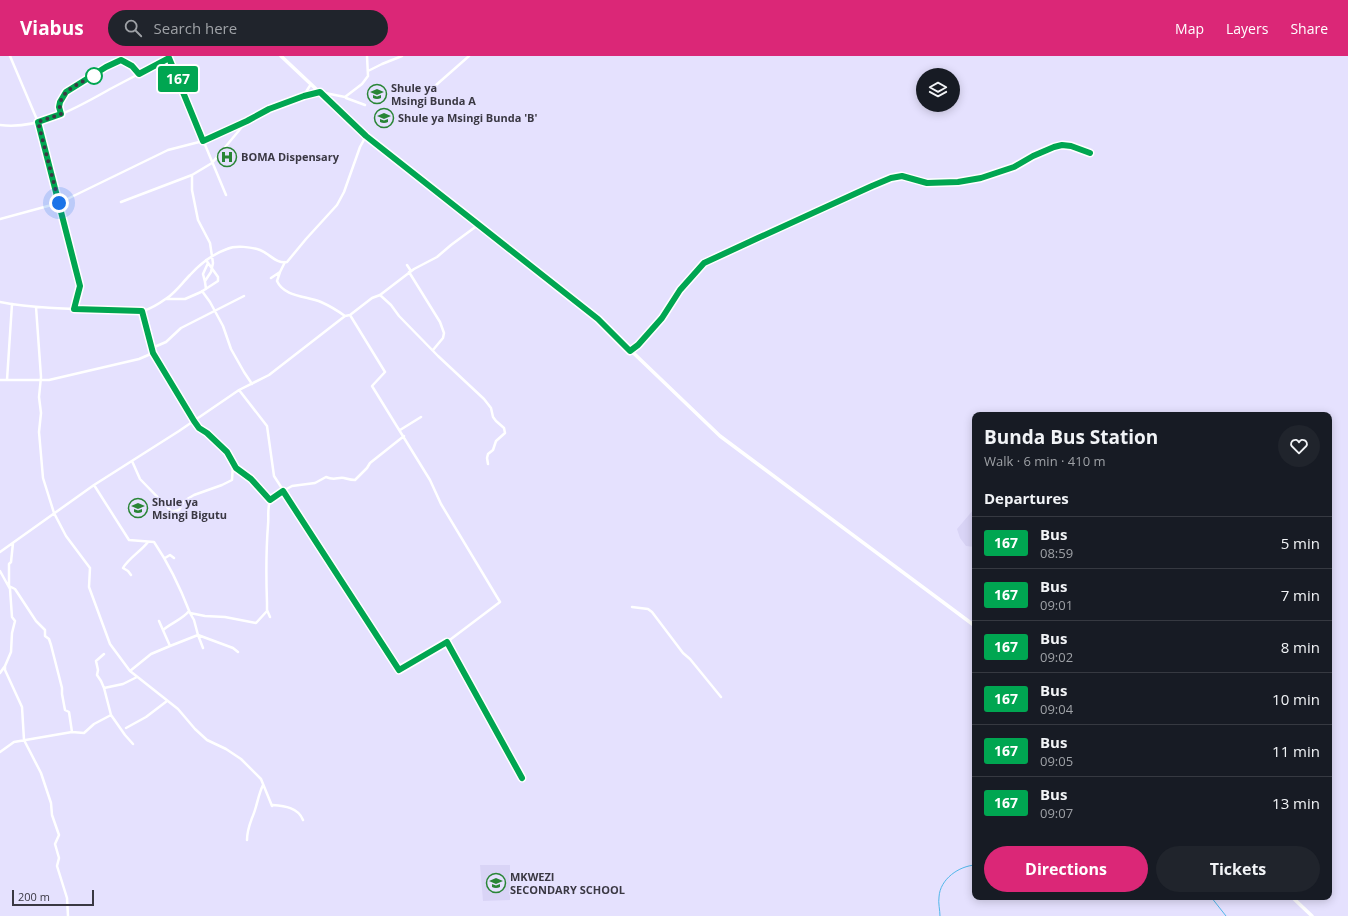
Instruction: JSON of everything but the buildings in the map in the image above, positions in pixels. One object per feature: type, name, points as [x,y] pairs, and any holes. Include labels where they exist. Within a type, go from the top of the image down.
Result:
[{"type":"main road","points":[[281,56],[366,136],[598,319],[720,436],[972,624]]},
{"type":"main road","points":[[1295,900],[1312,916]]},
{"type":"street","points":[[10,56],[38,122],[80,286],[74,309]]},
{"type":"street","points":[[345,97],[366,80],[368,76],[367,56]]},
{"type":"street","points":[[368,71],[402,56]]},
{"type":"street","points":[[435,86],[469,56]]},
{"type":"street","points":[[0,125],[14,127],[38,122],[74,109],[169,57],[226,195]]},
{"type":"street","points":[[61,114],[59,107],[60,102],[66,92],[113,63],[121,60],[132,66],[139,74]]},
{"type":"street","points":[[304,96],[311,84]]},
{"type":"street","points":[[0,219],[10,218],[59,203],[168,150],[203,141],[269,109],[304,96],[320,92],[345,97],[365,105]]},
{"type":"street","points":[[121,202],[192,175],[212,164],[247,121]]},
{"type":"street","points":[[345,316],[320,301],[301,297],[284,290],[277,282],[280,272],[286,262],[337,206],[344,192],[360,147],[366,136]]},
{"type":"street","points":[[630,351],[638,345],[662,318],[680,290],[704,263],[872,186],[891,178],[902,176],[927,183],[958,182],[981,178],[1014,167],[1033,156],[1062,145],[1071,146],[1090,153]]},
{"type":"street","points":[[192,175],[192,190],[198,220],[210,243],[213,263],[212,269],[205,281]]},
{"type":"street","points":[[0,552],[94,485],[194,421],[239,390],[269,375],[345,316],[350,315],[372,298],[380,295],[410,271],[437,257],[478,225]]},
{"type":"street","points":[[0,302],[36,307],[142,311],[175,293],[189,275],[207,262],[212,256],[227,249],[242,247],[261,250],[275,260],[283,263],[286,262]]},
{"type":"street","points":[[165,299],[185,299],[206,289],[218,281],[218,277],[207,262]]},
{"type":"street","points":[[206,289],[203,274],[207,262]]},
{"type":"street","points":[[407,265],[440,322],[444,333],[442,338],[432,350]]},
{"type":"street","points":[[271,278],[280,272]]},
{"type":"street","points":[[202,291],[215,311],[232,349],[252,384]]},
{"type":"street","points":[[380,295],[432,350],[484,399],[491,408],[493,417],[504,428],[504,433],[496,441],[493,450],[488,454],[488,464]]},
{"type":"street","points":[[152,348],[166,342],[181,328],[244,296]]},
{"type":"street","points":[[7,380],[12,304]]},
{"type":"street","points":[[36,307],[41,380],[39,397],[42,413],[39,432],[43,478],[54,513],[66,536],[90,568],[89,587],[110,644],[130,671],[178,709],[195,729],[207,740],[226,749],[241,759],[261,779],[272,805],[292,808],[302,817],[303,820]]},
{"type":"street","points":[[142,311],[153,353],[194,421],[199,428],[207,433],[227,452],[236,468],[251,479],[270,500]]},
{"type":"street","points":[[239,390],[267,426],[274,476],[399,670],[447,642],[500,602],[441,504],[430,480],[404,436],[372,386],[385,372],[350,315]]},
{"type":"street","points":[[0,380],[49,380],[139,359],[153,353]]},
{"type":"street","points":[[400,430],[421,417]]},
{"type":"street","points":[[270,617],[267,610],[266,545],[268,522],[267,514],[270,500],[292,486],[315,483],[326,477],[336,480],[343,478],[355,480],[370,463],[404,436]]},
{"type":"street","points":[[132,461],[140,479],[172,512],[179,510],[184,501],[194,495],[222,486],[232,480],[233,464]]},
{"type":"street","points":[[94,485],[129,540],[154,542],[182,592],[194,620],[203,648]]},
{"type":"street","points":[[0,673],[11,652],[12,632],[15,621],[12,617],[12,602],[9,586],[9,564],[11,562],[13,542]]},
{"type":"street","points":[[130,575],[128,571],[123,568],[125,563],[138,553],[148,542]]},
{"type":"street","points":[[164,558],[170,555],[174,558]]},
{"type":"street","points":[[0,571],[9,586],[15,589],[36,621],[45,630],[45,636],[51,645],[55,658],[65,710],[69,712],[72,732]]},
{"type":"street","points":[[632,607],[648,609],[652,612],[683,653],[690,658],[720,698]]},
{"type":"street","points":[[189,611],[205,616],[225,617],[256,624],[267,610]]},
{"type":"street","points":[[164,630],[172,623],[185,616],[189,611]]},
{"type":"street","points":[[159,621],[170,646]]},
{"type":"street","points":[[130,671],[151,654],[198,635],[233,648],[238,652]]},
{"type":"street","points":[[447,642],[522,778]]},
{"type":"street","points":[[104,654],[96,661],[98,670],[97,675],[104,688],[111,715],[124,735],[133,744]]},
{"type":"street","points":[[5,666],[5,670],[22,707],[24,740],[41,773],[51,802],[52,815],[59,835],[55,844],[59,858],[57,866],[67,898],[68,916]]},
{"type":"street","points":[[104,688],[123,684],[137,677]]},
{"type":"street","points":[[126,728],[146,717],[167,701]]},
{"type":"street","points":[[0,752],[14,742],[72,732],[84,733],[94,724],[111,715]]},
{"type":"street","points":[[246,840],[249,824],[263,784]]},
{"type":"shaded area","points":[[972,511],[972,547],[966,546],[960,538],[957,529]]},
{"type":"shaded area","name":"MKWEZI SECONDARY SCHOOL","points":[[480,865],[510,865],[510,900],[483,901]]},
{"type":"waterway","points":[[940,916],[939,899],[940,890],[943,885],[951,875],[963,868],[972,866]]},
{"type":"waterway","points":[[1213,900],[1226,916]]},
{"type":"bus line","name":"167","points":[[522,778],[447,642],[399,670],[283,491],[270,500],[251,479],[236,468],[227,452],[207,433],[203,432],[199,428],[153,353],[142,311],[74,309],[80,286],[38,122],[61,114],[59,107],[60,102],[66,92],[106,67],[121,60],[132,66],[139,74],[169,58],[203,141],[269,109],[304,96],[320,92],[366,136],[598,319],[630,351],[638,345],[662,318],[680,290],[704,263],[872,186],[891,178],[902,176],[927,183],[958,182],[981,178],[1014,167],[1033,156],[1062,145],[1078,148],[1090,153]]},
{"type":"place","name":"Shule ya Msingi Bunda A","points":[[377,94]]},
{"type":"place","name":"Shule ya Msingi Bunda 'B'","points":[[384,118]]},
{"type":"place","name":"BOMA Dispensary","points":[[227,157]]},
{"type":"place","name":"Shule ya Msingi Bigutu","points":[[138,508]]},
{"type":"place","name":"MKWEZI SECONDARY SCHOOL","points":[[496,883]]},
{"type":"route","points":[[59,203],[38,122],[61,114],[59,107],[60,102],[66,92],[94,76]]}]
